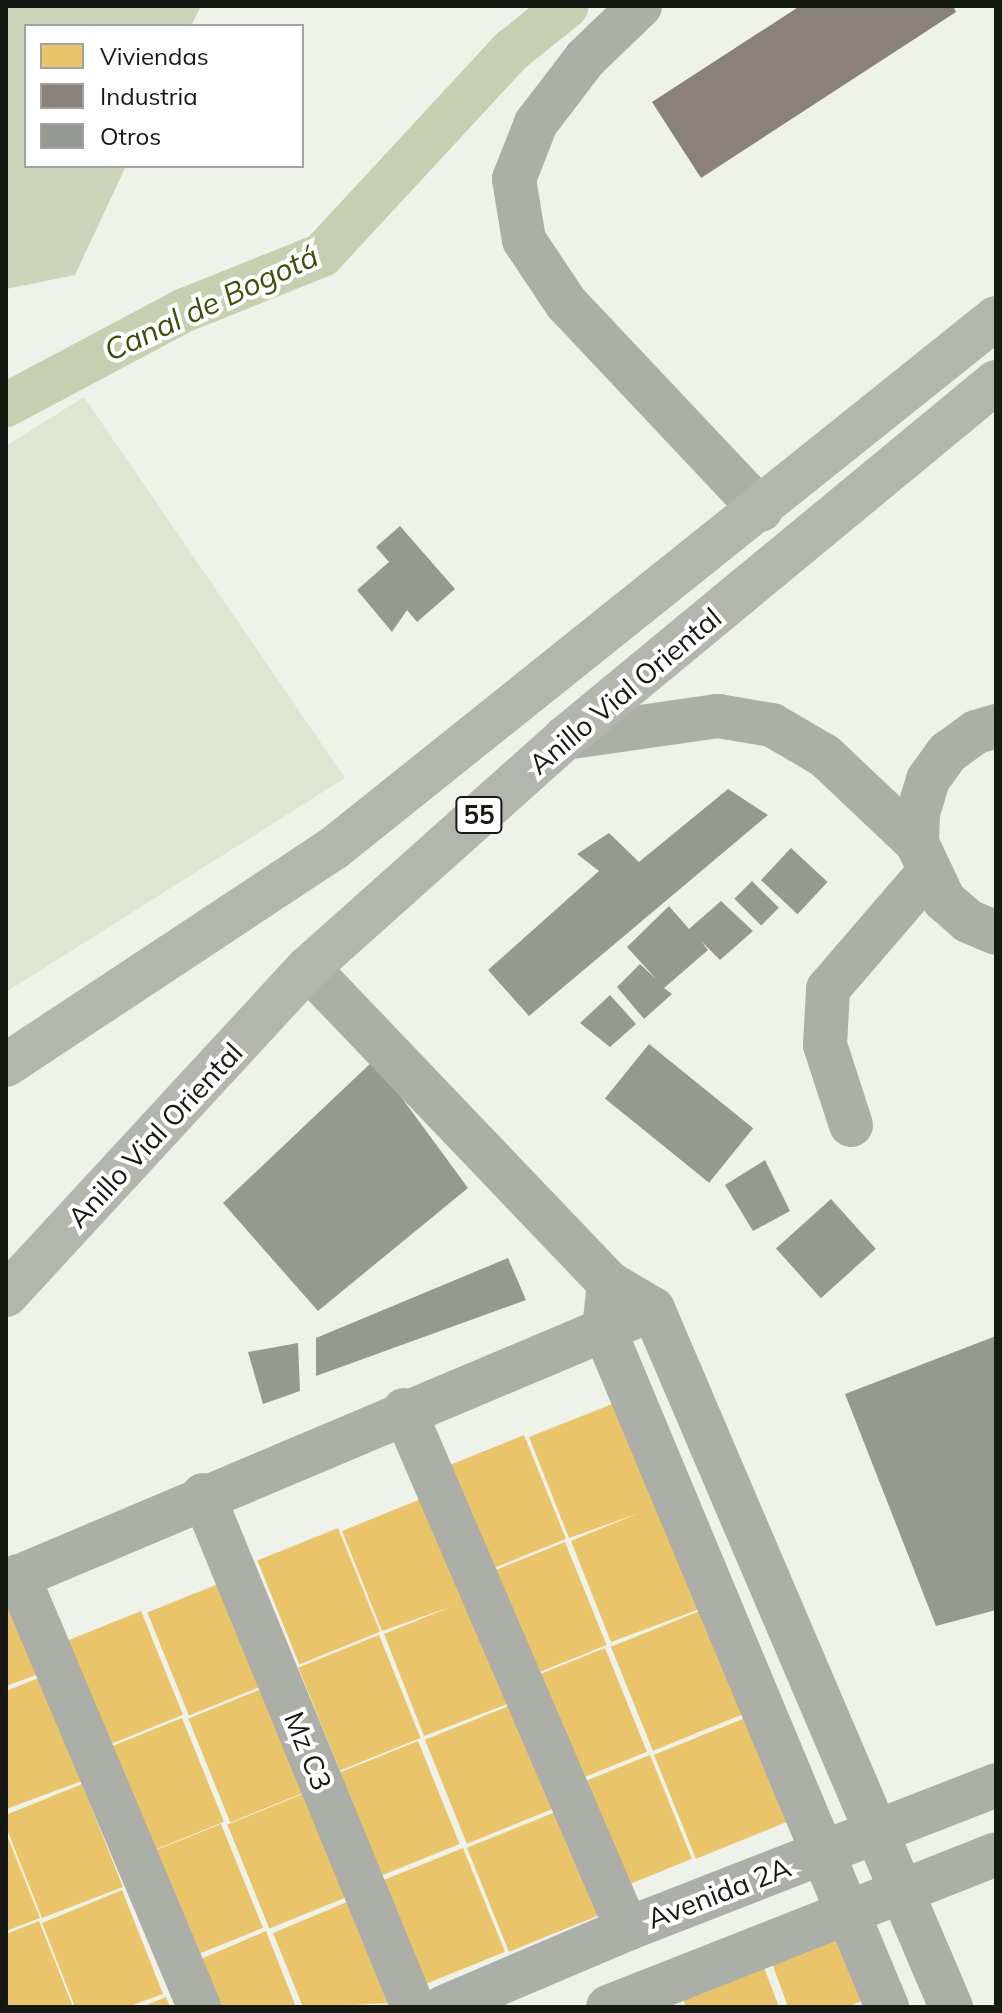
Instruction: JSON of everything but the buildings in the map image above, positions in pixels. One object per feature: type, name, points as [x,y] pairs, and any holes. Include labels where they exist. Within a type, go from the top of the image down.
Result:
[{"type":"highway","name":"Anillo Vial Oriental","points":[[6,1065],[334,848],[761,510],[996,318]]},
{"type":"highway","name":"Anillo Vial Oriental","points":[[14,1284],[308,968],[565,738],[996,382]]},
{"type":"street","points":[[640,6],[585,59],[536,123],[514,179],[524,240],[566,303],[761,510]]},
{"type":"street","points":[[565,738],[718,716],[772,725],[825,756],[922,858],[956,910],[996,933]]},
{"type":"street","points":[[851,1125],[825,1045],[828,989],[922,858],[918,813],[928,780],[948,752],[976,732],[996,726]]},
{"type":"street","points":[[308,968],[609,1283],[653,1309],[951,2007]]},
{"type":"street","points":[[609,1283],[604,1329],[887,2007]]},
{"type":"street","points":[[199,2007],[12,1579],[404,1410],[653,1309]]},
{"type":"street","points":[[404,1410],[627,1929]]},
{"type":"street","name":"Mz C3","points":[[203,1495],[413,2007]]},
{"type":"street","name":"Avenida 2A","points":[[444,2007],[627,1929],[996,1785]]},
{"type":"street","points":[[608,2007],[660,1997],[845,1911],[996,1854]]},
{"type":"green space","points":[[6,6],[201,6],[192,24],[24,24],[24,168],[125,168],[75,275],[6,289]]},
{"type":"green space","points":[[84,397],[345,778],[6,992],[6,446]]},
{"type":"waterway","name":"Canal de Bogotá","points":[[6,405],[185,310],[322,255],[512,50],[567,6]]}]
